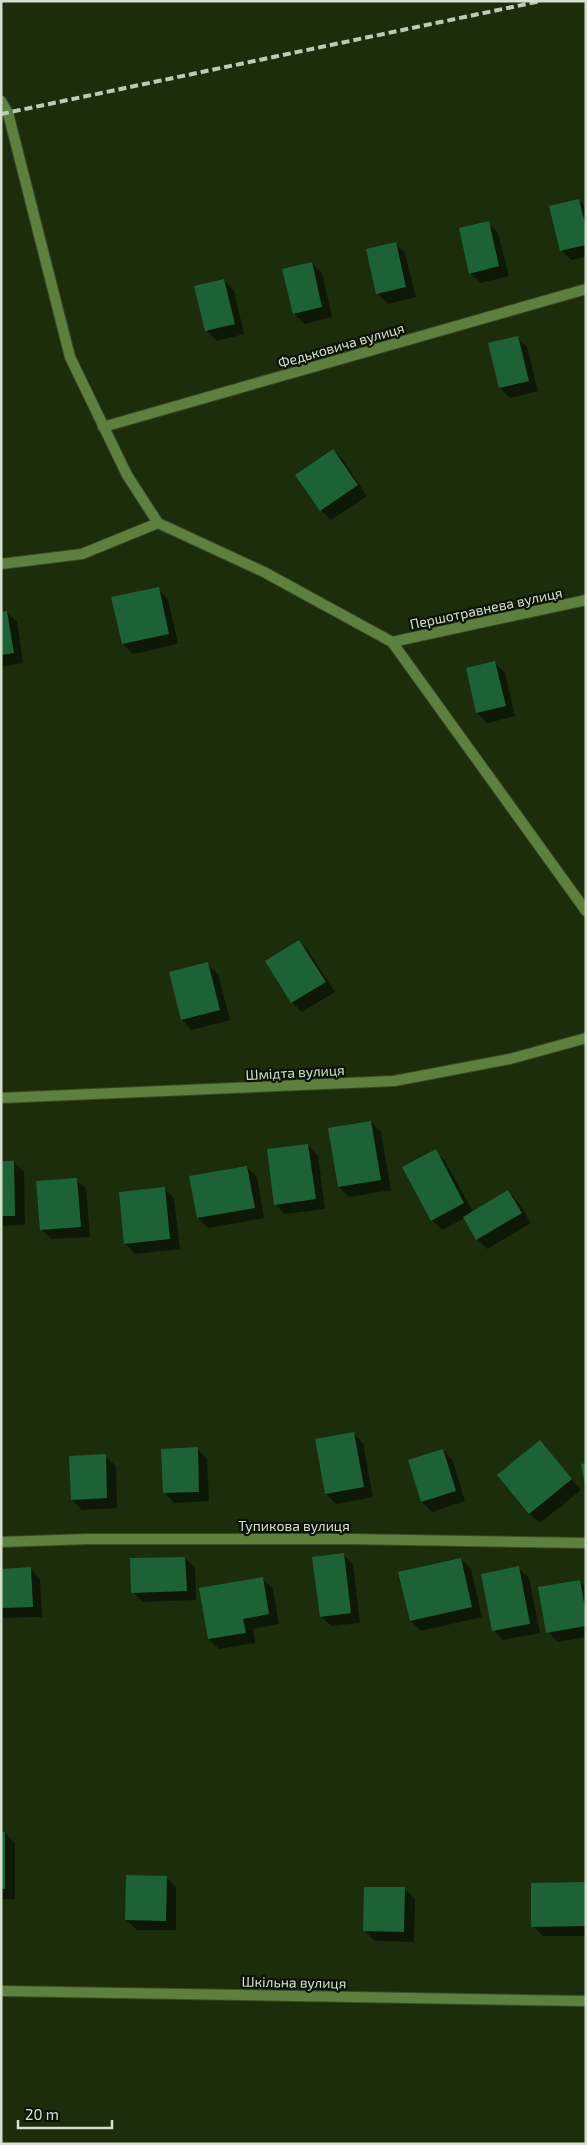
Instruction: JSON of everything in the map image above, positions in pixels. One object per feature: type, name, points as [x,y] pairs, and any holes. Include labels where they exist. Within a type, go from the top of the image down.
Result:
[{"type":"street","points":[[1,101],[8,113],[70,357],[127,475],[158,523],[264,572],[392,642],[586,911]]},
{"type":"street","name":"Федьковича вулиця","points":[[103,427],[586,290]]},
{"type":"street","points":[[1,564],[82,554],[158,523]]},
{"type":"street","name":"Першотравнева вулиця","points":[[392,642],[586,600]]},
{"type":"street","name":"Шмідта вулиця","points":[[1,1098],[394,1081],[510,1059],[586,1038]]},
{"type":"street","name":"Тупикова вулиця","points":[[1,1542],[88,1538],[586,1543]]},
{"type":"street","name":"Шкільна вулиця","points":[[1,1991],[586,2001]]},
{"type":"building","points":[[579,199],[586,228],[586,245],[560,251],[549,206]]},
{"type":"building","points":[[489,221],[499,266],[469,274],[459,228]]},
{"type":"building","points":[[396,242],[406,287],[376,294],[366,249]]},
{"type":"building","points":[[312,262],[322,307],[293,314],[282,269]]},
{"type":"building","points":[[224,279],[235,324],[205,331],[194,286]]},
{"type":"building","points":[[518,336],[529,381],[499,388],[488,343]]},
{"type":"building","points":[[333,449],[358,485],[320,511],[295,475]]},
{"type":"building","points":[[159,587],[169,634],[122,644],[111,597]]},
{"type":"building","points":[[7,611],[14,653],[1,655],[1,612]]},
{"type":"building","points":[[495,661],[506,706],[476,713],[466,668]]},
{"type":"building","points":[[299,940],[326,982],[291,1003],[265,961]]},
{"type":"building","points":[[208,962],[220,1010],[181,1020],[169,972]]},
{"type":"building","points":[[371,1121],[381,1180],[338,1187],[328,1128]]},
{"type":"building","points":[[308,1144],[316,1199],[274,1205],[267,1149]]},
{"type":"building","points":[[436,1149],[464,1203],[431,1221],[402,1167]]},
{"type":"building","points":[[1,1161],[14,1161],[15,1216],[1,1216]]},
{"type":"building","points":[[247,1166],[255,1208],[197,1218],[189,1176]]},
{"type":"building","points":[[77,1178],[81,1227],[40,1230],[36,1181]]},
{"type":"building","points":[[165,1187],[170,1239],[124,1244],[119,1192]]},
{"type":"building","points":[[508,1190],[522,1213],[476,1240],[463,1217]]},
{"type":"building","points":[[354,1432],[364,1487],[325,1494],[315,1439]]},
{"type":"building","points":[[540,1440],[572,1479],[529,1514],[497,1475]]},
{"type":"building","points":[[198,1447],[199,1492],[163,1493],[161,1449]]},
{"type":"building","points":[[443,1449],[456,1491],[421,1502],[408,1460]]},
{"type":"building","points":[[106,1454],[107,1498],[71,1500],[69,1456]]},
{"type":"building","points":[[586,1463],[586,1485],[585,1485],[581,1464]]},
{"type":"building","points":[[344,1553],[351,1613],[320,1617],[312,1557]]},
{"type":"building","points":[[185,1557],[187,1591],[131,1593],[130,1558]]},
{"type":"building","points":[[461,1558],[472,1607],[410,1621],[398,1572]]},
{"type":"building","points":[[519,1566],[530,1624],[492,1631],[481,1574]]},
{"type":"building","points":[[31,1567],[33,1607],[1,1608],[1,1569]]},
{"type":"building","points":[[263,1577],[269,1614],[243,1619],[246,1633],[208,1639],[199,1588]]},
{"type":"building","points":[[580,1580],[586,1614],[586,1626],[546,1633],[538,1587]]},
{"type":"building","points":[[1,1832],[5,1832],[5,1889],[1,1889]]},
{"type":"building","points":[[126,1875],[167,1876],[166,1921],[125,1920]]},
{"type":"building","points":[[586,1882],[586,1926],[531,1927],[531,1883]]},
{"type":"building","points":[[364,1887],[405,1887],[404,1932],[363,1931]]},
{"type":"railway","points":[[1,114],[541,1]]}]
